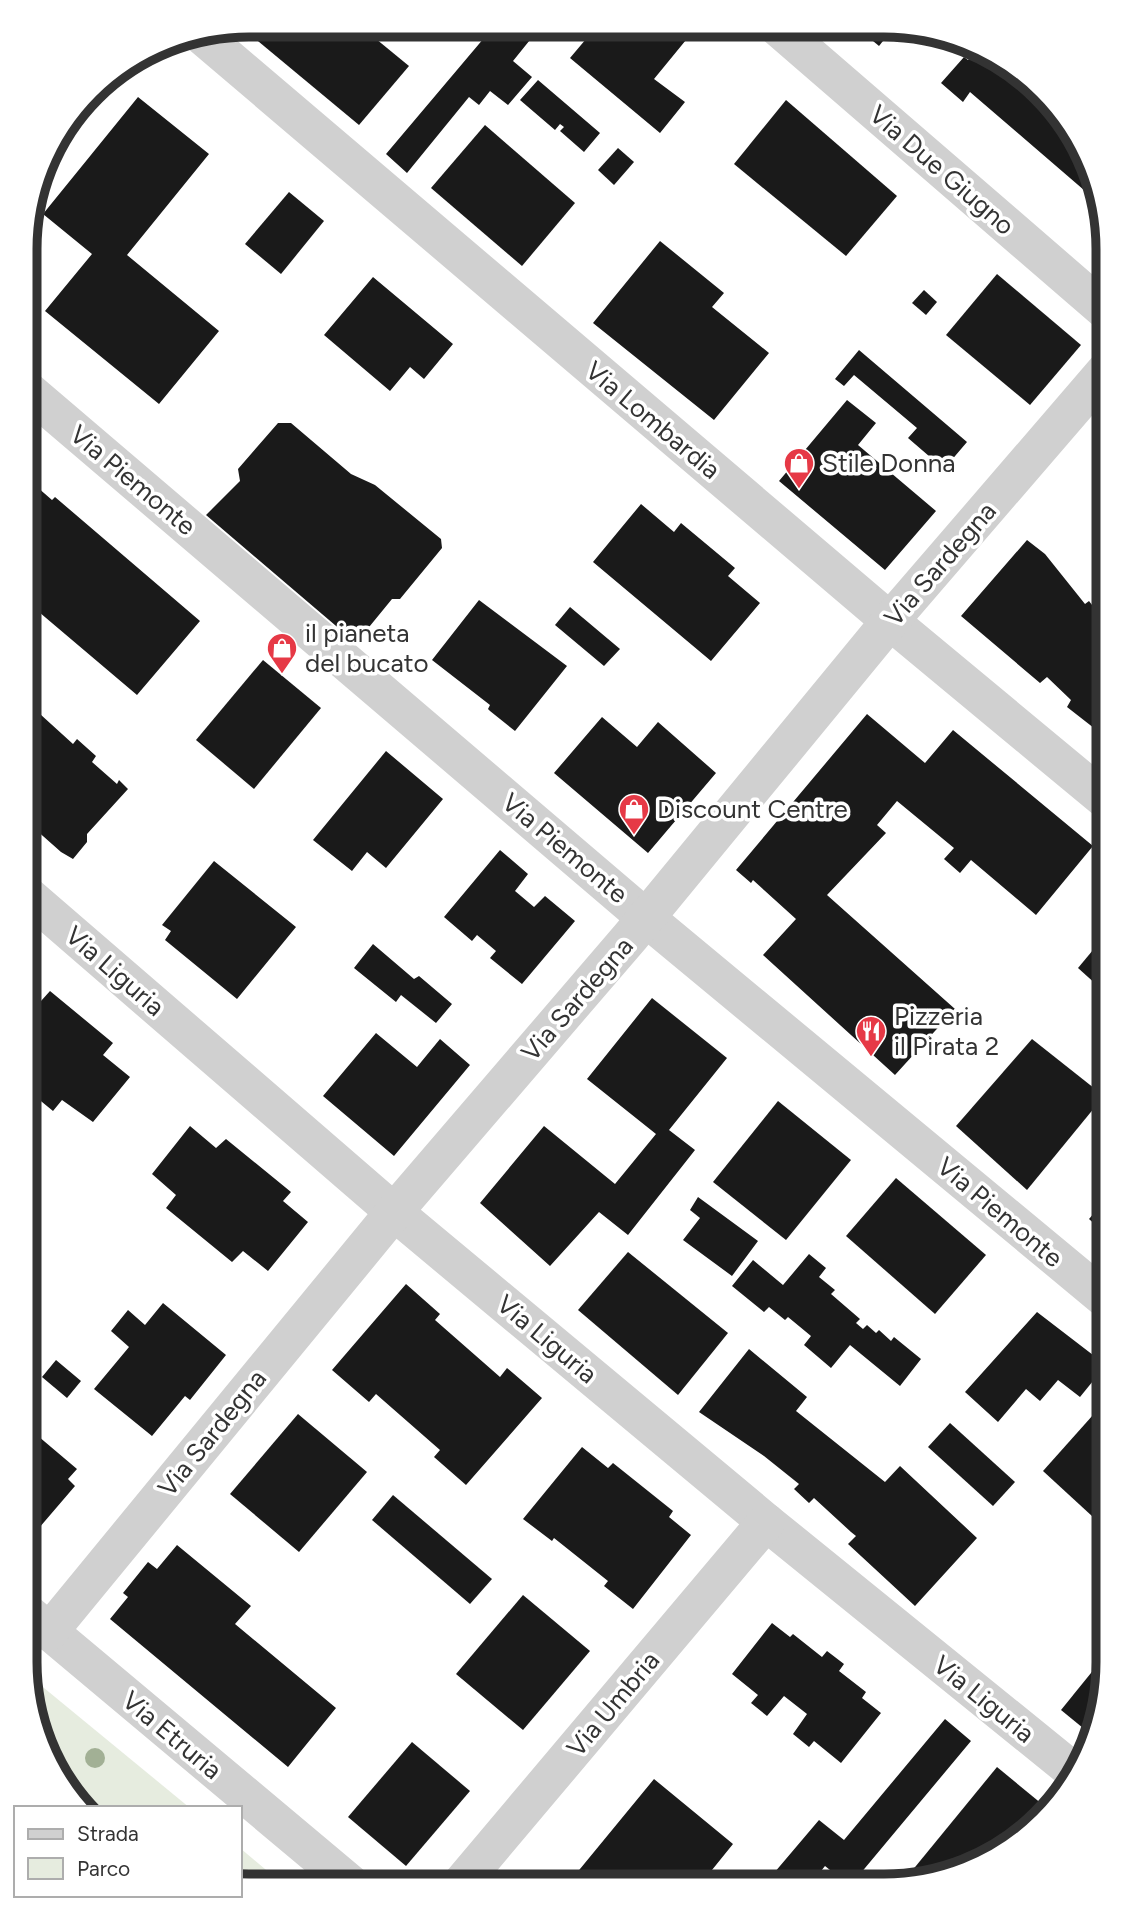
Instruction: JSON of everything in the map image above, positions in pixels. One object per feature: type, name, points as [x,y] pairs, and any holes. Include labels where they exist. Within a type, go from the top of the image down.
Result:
[{"type":"street","name":"Via Due Giugno","points":[[789,37],[1096,303]]},
{"type":"street","name":"Via Lombardia","points":[[209,41],[1096,793]]},
{"type":"street","name":"Via Sardegna","points":[[37,1621],[646,918],[891,621],[1096,382]]},
{"type":"street","name":"Via Piemonte","points":[[37,398],[646,918],[1096,1291]]},
{"type":"street","name":"Via Liguria","points":[[37,904],[394,1212],[766,1522],[1068,1767]]},
{"type":"street","name":"Via Umbria","points":[[469,1874],[766,1522]]},
{"type":"street","name":"Via Etruria","points":[[37,1623],[339,1874]]},
{"type":"green space","points":[[38,1683],[188,1806],[94,1806],[65,1768],[53,1743],[41,1704]]},
{"type":"green space","points":[[242,1850],[271,1874],[242,1874]]},
{"type":"building","points":[[253,37],[374,37],[409,66],[359,125]]},
{"type":"building","points":[[485,37],[532,37],[513,61],[532,77],[508,105],[490,91],[479,105],[469,97],[407,173],[386,154]]},
{"type":"building","points":[[588,37],[688,37],[654,79],[685,102],[660,133],[570,58]]},
{"type":"building","points":[[868,37],[886,37],[879,46]]},
{"type":"building","points":[[971,56],[990,65],[1034,99],[1068,143],[1088,194],[970,92],[963,102],[941,83],[964,57],[968,60]]},
{"type":"building","points":[[538,80],[600,133],[584,152],[560,131],[564,127],[560,124],[555,130],[520,100]]},
{"type":"building","points":[[138,97],[209,154],[127,255],[219,331],[159,404],[45,311],[92,254],[43,214]]},
{"type":"building","points":[[786,100],[897,196],[846,256],[734,164]]},
{"type":"building","points":[[485,125],[575,203],[522,266],[431,188]]},
{"type":"building","points":[[618,148],[634,162],[614,185],[598,170]]},
{"type":"building","points":[[289,192],[324,221],[281,274],[245,244]]},
{"type":"building","points":[[660,241],[724,293],[712,307],[769,353],[714,420],[593,323]]},
{"type":"building","points":[[997,274],[1081,345],[1030,405],[946,335]]},
{"type":"building","points":[[373,277],[453,344],[424,379],[410,367],[390,391],[324,335]]},
{"type":"building","points":[[924,290],[937,302],[926,315],[912,303]]},
{"type":"building","points":[[859,350],[967,442],[944,469],[908,438],[917,428],[854,375],[844,386],[835,379]]},
{"type":"building","points":[[847,400],[876,423],[858,445],[936,511],[885,570],[779,481]]},
{"type":"building","points":[[278,423],[291,423],[351,474],[375,485],[441,539],[442,548],[400,599],[392,599],[356,643],[206,515],[240,481],[238,469]]},
{"type":"building","points":[[37,487],[52,500],[55,497],[200,621],[137,695],[37,610]]},
{"type":"building","points":[[641,504],[674,532],[681,523],[735,568],[728,576],[760,603],[711,661],[593,562]]},
{"type":"building","points":[[1027,540],[1045,554],[1085,604],[1089,601],[1096,610],[1096,730],[1067,707],[1071,700],[1047,677],[1040,683],[961,616]]},
{"type":"building","points":[[479,600],[567,666],[515,731],[488,709],[490,705],[432,660]]},
{"type":"building","points":[[570,607],[620,649],[604,666],[555,625]]},
{"type":"building","points":[[263,660],[321,708],[254,789],[196,740]]},
{"type":"building","points":[[40,714],[73,744],[77,739],[96,756],[92,762],[117,784],[119,780],[128,789],[87,834],[87,842],[73,859],[37,831],[37,717]]},
{"type":"building","points":[[867,714],[925,763],[953,730],[1093,846],[1036,915],[971,860],[960,873],[944,859],[954,848],[897,801],[877,825],[886,833],[827,895],[955,1009],[895,1075],[763,955],[796,919],[753,880],[751,883],[736,870]]},
{"type":"building","points":[[602,717],[637,747],[658,722],[716,773],[648,853],[554,773]]},
{"type":"building","points":[[386,751],[443,799],[386,868],[367,852],[352,871],[313,840]]},
{"type":"building","points":[[500,850],[528,874],[515,891],[534,907],[545,896],[575,921],[522,984],[490,958],[496,951],[477,935],[472,941],[444,917]]},
{"type":"building","points":[[214,861],[296,927],[237,999],[165,940],[171,931],[162,925]]},
{"type":"building","points":[[373,944],[414,979],[419,976],[452,1004],[436,1023],[401,995],[396,1002],[354,968]]},
{"type":"building","points":[[1096,946],[1096,984],[1078,968]]},
{"type":"building","points":[[50,991],[113,1043],[103,1055],[130,1077],[93,1122],[62,1100],[53,1111],[37,1098],[37,998],[41,1001]]},
{"type":"building","points":[[652,998],[727,1058],[669,1130],[695,1150],[628,1235],[599,1212],[550,1266],[480,1203],[544,1126],[615,1184],[656,1134],[587,1079]]},
{"type":"building","points":[[376,1033],[417,1067],[440,1039],[470,1065],[394,1156],[323,1096]]},
{"type":"building","points":[[1032,1039],[1096,1090],[1096,1106],[1027,1190],[956,1126]]},
{"type":"building","points":[[778,1101],[851,1160],[786,1240],[713,1182]]},
{"type":"building","points":[[190,1126],[216,1148],[226,1139],[291,1192],[283,1201],[308,1222],[268,1271],[243,1251],[232,1262],[166,1208],[176,1195],[152,1174]]},
{"type":"building","points":[[896,1178],[986,1255],[935,1314],[846,1236]]},
{"type":"building","points":[[698,1197],[758,1241],[732,1276],[683,1240],[700,1218],[690,1210]]},
{"type":"building","points":[[1096,1211],[1096,1225],[1089,1219]]},
{"type":"building","points":[[628,1252],[728,1333],[678,1395],[578,1310]]},
{"type":"building","points":[[809,1254],[826,1268],[819,1277],[835,1290],[831,1294],[860,1319],[856,1323],[863,1329],[867,1325],[876,1333],[879,1330],[891,1341],[894,1337],[921,1359],[900,1386],[850,1345],[831,1368],[804,1345],[811,1336],[788,1317],[785,1320],[769,1307],[764,1312],[732,1286],[753,1260],[783,1285]]},
{"type":"building","points":[[406,1284],[440,1314],[435,1320],[500,1377],[507,1368],[542,1398],[466,1485],[434,1457],[440,1450],[376,1394],[369,1402],[332,1370]]},
{"type":"building","points":[[163,1303],[226,1355],[190,1400],[185,1396],[152,1436],[94,1389],[129,1347],[111,1331],[128,1310],[145,1325]]},
{"type":"building","points":[[1037,1312],[1096,1357],[1096,1377],[1080,1397],[1058,1380],[1040,1401],[1026,1389],[998,1422],[965,1392]]},
{"type":"building","points":[[749,1349],[807,1397],[796,1411],[885,1482],[900,1466],[977,1538],[915,1606],[848,1544],[856,1536],[814,1498],[809,1503],[794,1489],[799,1484],[764,1456],[699,1412]]},
{"type":"building","points":[[56,1360],[81,1381],[67,1398],[42,1377]]},
{"type":"building","points":[[298,1414],[367,1472],[299,1552],[230,1494]]},
{"type":"building","points":[[1093,1415],[1096,1418],[1096,1520],[1043,1471]]},
{"type":"building","points":[[950,1423],[1015,1482],[993,1506],[928,1447]]},
{"type":"building","points":[[37,1435],[77,1469],[68,1479],[75,1486],[37,1530]]},
{"type":"building","points":[[582,1447],[608,1468],[613,1463],[673,1511],[669,1517],[691,1535],[633,1609],[604,1586],[608,1581],[554,1538],[552,1541],[523,1519]]},
{"type":"building","points":[[393,1495],[492,1579],[470,1604],[372,1520]]},
{"type":"building","points":[[177,1545],[251,1606],[235,1624],[336,1708],[288,1767],[110,1619],[128,1597],[123,1593],[148,1562],[157,1569]]},
{"type":"building","points":[[523,1595],[590,1651],[523,1730],[456,1674]]},
{"type":"building","points":[[772,1623],[790,1637],[793,1634],[822,1657],[827,1651],[844,1664],[839,1671],[866,1692],[862,1698],[881,1713],[841,1763],[814,1741],[809,1747],[793,1734],[807,1714],[784,1696],[767,1716],[751,1703],[758,1695],[732,1674]]},
{"type":"building","points":[[1096,1667],[1092,1704],[1085,1730],[1061,1710]]},
{"type":"building","points":[[945,1719],[971,1741],[860,1874],[835,1874],[825,1866],[819,1874],[773,1874],[819,1820],[844,1840]]},
{"type":"building","points":[[412,1742],[470,1791],[406,1866],[348,1817]]},
{"type":"building","points":[[997,1767],[1041,1803],[1013,1830],[990,1846],[939,1867],[911,1872]]},
{"type":"building","points":[[654,1779],[733,1844],[709,1874],[576,1874]]},
{"type":"place","name":"Stile Donna","points":[[799,490]]},
{"type":"place","name":"il pianeta del bucato","points":[[282,675]]},
{"type":"place","name":"Discount Centre","points":[[634,836]]},
{"type":"place","name":"Pizzeria il Pirata 2","points":[[871,1058]]}]
